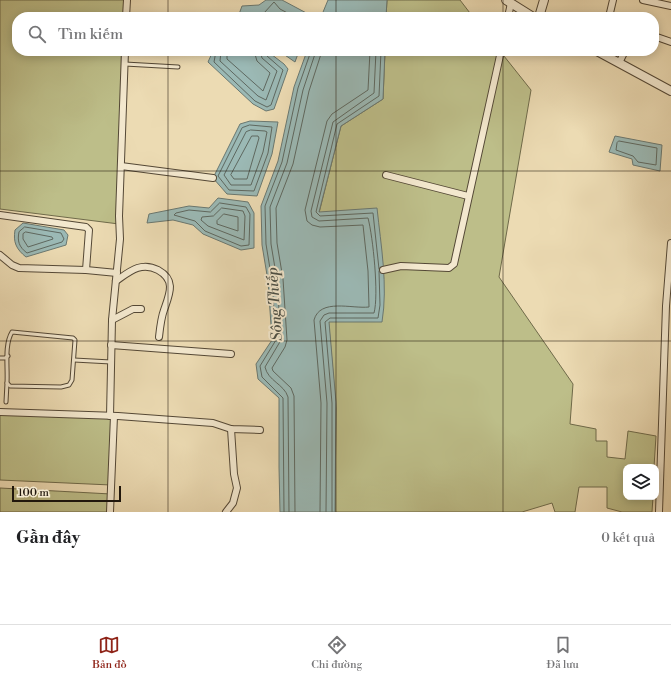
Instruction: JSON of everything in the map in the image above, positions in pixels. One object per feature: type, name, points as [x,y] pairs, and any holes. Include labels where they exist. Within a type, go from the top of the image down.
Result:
[{"type":"street","points":[[126,12],[127,0]]},
{"type":"street","points":[[540,12],[544,0]]},
{"type":"street","points":[[610,12],[613,0]]},
{"type":"street","points":[[643,0],[671,6]]},
{"type":"street","points":[[508,12],[509,2],[525,12]]},
{"type":"street","points":[[659,38],[671,42]]},
{"type":"street","points":[[110,512],[112,416],[111,345],[120,239],[119,216],[125,56]]},
{"type":"street","points":[[383,270],[401,266],[449,268],[454,264],[499,56]]},
{"type":"street","points":[[607,56],[671,91]]},
{"type":"street","points":[[619,63],[622,56]]},
{"type":"street","points":[[121,166],[213,178]]},
{"type":"street","points":[[386,175],[468,196]]},
{"type":"street","points":[[0,215],[86,227],[89,230],[86,270]]},
{"type":"street","points":[[659,512],[666,306],[671,244]]},
{"type":"street","points":[[0,254],[12,265],[19,268],[86,270],[117,273]]},
{"type":"street","points":[[116,281],[137,267],[146,266],[156,269],[167,277],[170,282],[170,289],[162,317],[159,337]]},
{"type":"street","points":[[112,320],[133,309],[141,309]]},
{"type":"street","points":[[111,345],[231,354]]},
{"type":"street","points":[[0,412],[112,416],[213,423],[231,429],[260,430]]},
{"type":"street","points":[[226,512],[233,503],[237,488],[231,429]]},
{"type":"lane","points":[[125,64],[178,67]]},
{"type":"lane","points":[[6,402],[8,356],[10,336],[12,332],[73,338],[75,340],[72,380],[69,385],[61,387],[10,386],[7,383]]},
{"type":"lane","points":[[0,358],[5,358],[8,356]]},
{"type":"lane","points":[[74,360],[111,362]]},
{"type":"green space","points":[[0,0],[127,0],[126,12],[12,12],[12,56],[125,56],[119,224],[0,209]]},
{"type":"green space","points":[[387,0],[460,0],[469,12],[386,12]]},
{"type":"green space","points":[[385,56],[504,56],[531,90],[499,277],[573,384],[570,424],[596,429],[596,441],[607,441],[607,457],[625,459],[628,431],[656,436],[654,464],[623,464],[623,500],[653,500],[652,512],[622,512],[607,508],[607,487],[579,487],[575,512],[555,512],[552,503],[522,512],[335,512],[336,408],[319,213],[341,126],[383,99]]},
{"type":"green space","points":[[0,412],[114,416],[111,485],[0,480]]},
{"type":"green space","points":[[0,488],[111,494],[110,512],[0,512]]},
{"type":"water","points":[[266,0],[282,0],[304,12],[240,12],[242,6],[259,5]]},
{"type":"water","points":[[328,0],[387,0],[386,12],[323,12]]},
{"type":"water","points":[[211,56],[274,56],[288,69],[274,109],[266,111],[253,104],[208,62]]},
{"type":"water","points":[[286,56],[297,56],[295,62]]},
{"type":"water","name":"Sông Thiếp","points":[[305,56],[385,56],[383,99],[341,126],[319,212],[377,208],[384,280],[384,308],[382,322],[329,322],[336,402],[335,512],[280,512],[279,398],[258,379],[256,364],[272,340],[268,281],[262,245],[261,206],[278,161],[294,87]]},
{"type":"water","points":[[250,121],[278,122],[272,154],[257,196],[227,194],[213,178],[240,124]]},
{"type":"water","points":[[615,136],[662,145],[660,171],[633,165],[632,159],[609,152]]},
{"type":"water","points":[[218,198],[248,202],[254,213],[254,248],[241,250],[203,234],[193,225],[173,220],[147,223],[149,214],[189,206],[209,208]]},
{"type":"water","points":[[23,223],[64,230],[68,235],[66,245],[26,257],[16,245],[14,238],[15,230]]}]
